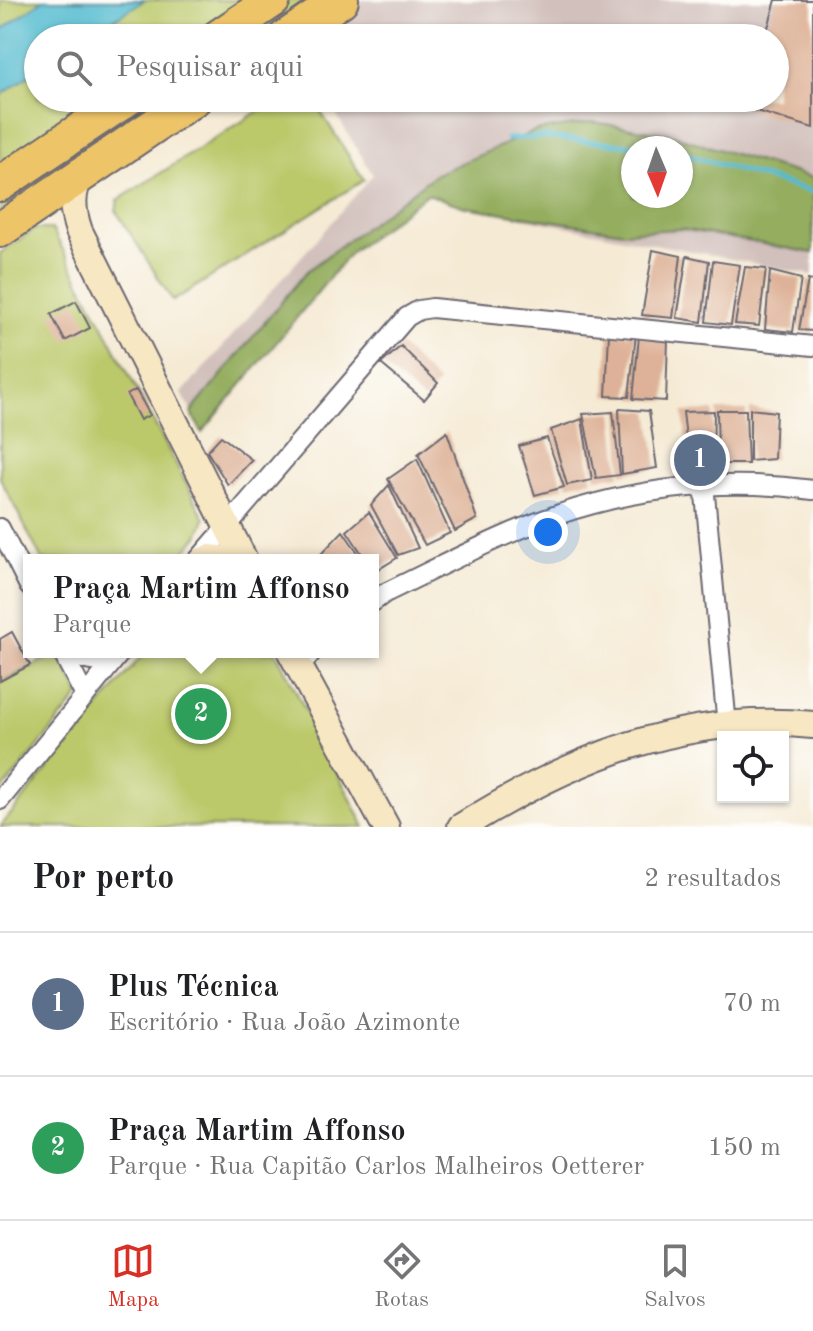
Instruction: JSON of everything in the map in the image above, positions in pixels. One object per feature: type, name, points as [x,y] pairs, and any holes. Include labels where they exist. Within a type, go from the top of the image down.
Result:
[{"type":"highway","points":[[238,24],[273,0]]},
{"type":"highway","points":[[306,24],[341,0]]},
{"type":"highway","points":[[0,184],[107,112]]},
{"type":"highway","points":[[0,230],[174,112]]},
{"type":"street","points":[[82,174],[75,188],[73,210],[79,231],[241,554]]},
{"type":"street","points":[[203,554],[407,317],[419,310],[432,308],[813,346]]},
{"type":"street","points":[[704,484],[727,726]]},
{"type":"street","points":[[379,598],[498,539],[593,504],[704,484],[813,490]]},
{"type":"street","points":[[0,528],[23,574]]},
{"type":"street","points":[[65,658],[85,696]]},
{"type":"street","points":[[83,658],[91,662],[111,658]]},
{"type":"street","points":[[0,800],[115,658]]},
{"type":"street","points":[[302,658],[386,827]]},
{"type":"street","points":[[461,827],[557,773],[620,747],[682,732],[727,726],[813,725]]},
{"type":"street","points":[[474,827],[494,808]]},
{"type":"shaded area","points":[[358,0],[813,0],[813,275],[465,207],[427,194],[350,253],[202,433],[182,393],[373,175],[335,112],[789,112],[789,24],[327,24]]},
{"type":"green space","points":[[1,0],[258,0],[219,24],[24,24],[24,112],[88,112],[0,172]]},
{"type":"green space","points":[[289,0],[323,0],[288,24],[256,24]]},
{"type":"green space","points":[[125,112],[157,112],[0,218],[0,198]]},
{"type":"green space","points":[[257,112],[321,112],[364,180],[173,301],[116,211],[118,200]]},
{"type":"green space","points":[[593,122],[668,134],[675,136],[621,136],[621,208],[693,208],[693,142],[813,178],[813,253],[681,229],[623,232],[465,207],[427,194],[350,253],[202,433],[191,412],[307,271],[436,174],[535,131]]},
{"type":"green space","points":[[35,229],[52,229],[205,519],[198,536],[182,554],[39,554],[0,478],[0,253]]},
{"type":"green space","points":[[48,658],[61,658],[80,695],[0,793],[0,682]]},
{"type":"green space","points":[[140,658],[279,658],[365,827],[0,827]]},
{"type":"water","points":[[43,0],[145,0],[106,24],[24,24],[24,79],[0,96],[0,31]]},
{"type":"building","points":[[776,0],[813,0],[813,128],[760,112],[789,112],[789,24],[769,24]]},
{"type":"building","points":[[653,250],[681,256],[673,318],[642,315]]},
{"type":"building","points":[[687,256],[709,261],[702,322],[677,318]]},
{"type":"building","points":[[713,261],[740,265],[731,325],[706,322]]},
{"type":"building","points":[[745,267],[766,269],[759,326],[735,324]]},
{"type":"building","points":[[770,271],[801,279],[793,332],[765,329]]},
{"type":"building","points":[[808,280],[813,281],[813,331],[799,330]]},
{"type":"building","points":[[76,301],[90,328],[65,341],[51,314]]},
{"type":"building","points":[[609,334],[636,334],[629,397],[606,396]]},
{"type":"building","points":[[639,336],[668,339],[666,401],[633,399]]},
{"type":"building","points":[[401,346],[438,383],[424,400],[381,364]]},
{"type":"building","points":[[136,390],[150,415],[140,420],[127,395]]},
{"type":"building","points":[[619,409],[649,411],[657,468],[622,474]]},
{"type":"building","points":[[750,409],[776,412],[774,459],[750,461]]},
{"type":"building","points":[[717,410],[746,410],[748,464],[718,464]]},
{"type":"building","points":[[714,411],[713,464],[689,464],[683,412]]},
{"type":"building","points":[[613,412],[620,475],[596,478],[583,414]]},
{"type":"building","points":[[582,419],[592,480],[567,485],[551,430]]},
{"type":"building","points":[[447,432],[477,519],[455,531],[418,454]]},
{"type":"building","points":[[221,436],[252,460],[228,485],[207,451]]},
{"type":"building","points":[[547,438],[564,487],[535,495],[519,446]]},
{"type":"building","points":[[417,459],[450,533],[425,545],[388,479]]},
{"type":"building","points":[[389,485],[418,548],[398,555],[371,505]]},
{"type":"building","points":[[369,512],[397,558],[379,569],[379,554],[362,554],[347,531]]},
{"type":"building","points":[[343,531],[359,554],[321,554]]},
{"type":"building","points":[[12,632],[23,658],[30,665],[0,681],[0,639]]},
{"type":"waterway","points":[[507,139],[544,137],[621,144]]},
{"type":"waterway","points":[[693,157],[813,192]]},
{"type":"place","name":"Plus Técnica","points":[[700,460]]},
{"type":"place","name":"Praça Martim Affonso","points":[[201,714]]}]
